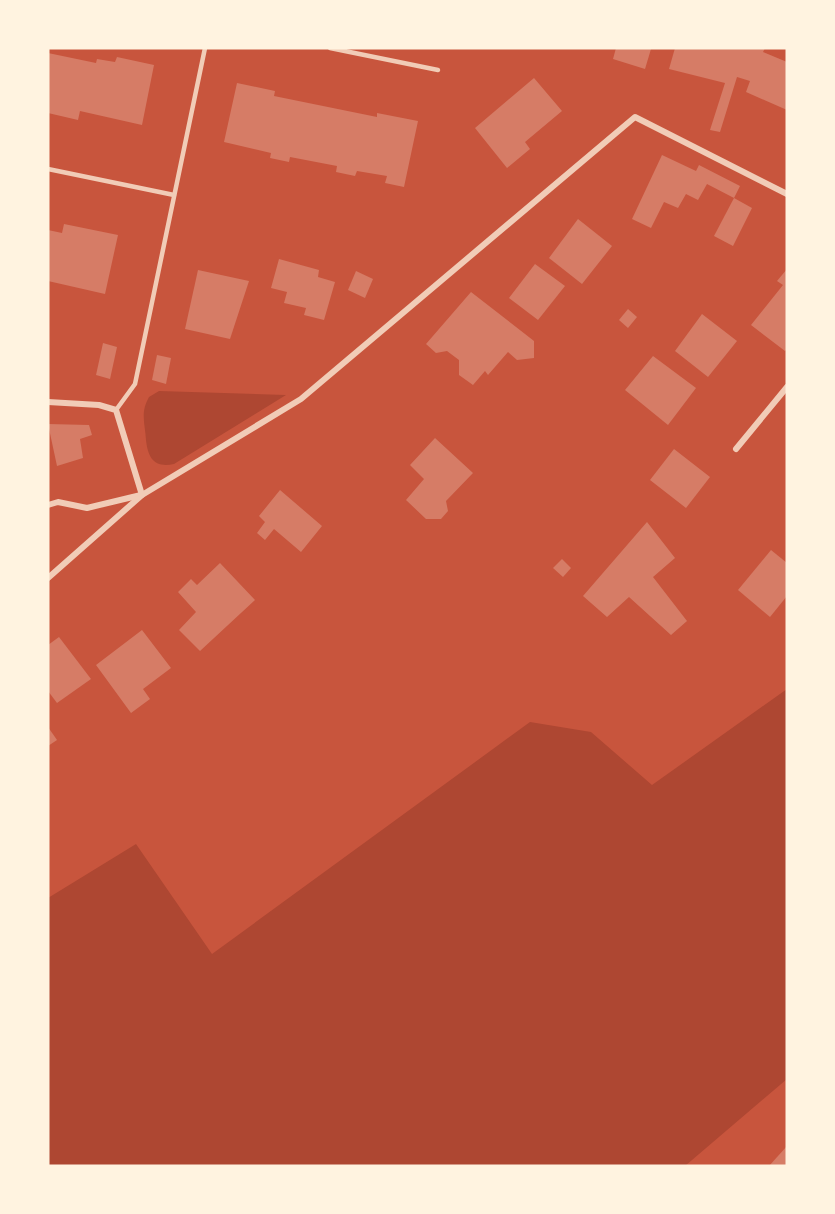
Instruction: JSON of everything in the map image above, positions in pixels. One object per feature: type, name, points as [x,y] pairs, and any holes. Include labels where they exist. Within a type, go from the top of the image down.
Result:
[{"type":"street","points":[[48,578],[142,495],[301,399],[635,117],[787,194]]},
{"type":"street","points":[[736,449],[787,387]]},
{"type":"street","points":[[48,402],[99,405],[116,410],[142,495]]},
{"type":"street","points":[[48,505],[58,502],[87,508],[142,495]]},
{"type":"lane","points":[[116,410],[135,384],[205,48]]},
{"type":"lane","points":[[330,48],[438,70]]},
{"type":"lane","points":[[48,169],[174,195]]},
{"type":"shaded area","points":[[159,391],[286,395],[174,464],[167,465],[157,463],[150,457],[144,423],[146,403],[149,397]]},
{"type":"shaded area","points":[[787,689],[787,1079],[685,1166],[48,1166],[48,898],[136,844],[212,954],[530,722],[591,732],[652,785]]},
{"type":"building","points":[[616,48],[651,49],[645,69],[613,59]]},
{"type":"building","points":[[675,48],[765,48],[763,52],[787,62],[787,110],[746,92],[750,81],[737,77],[720,132],[710,130],[725,83],[669,69]]},
{"type":"building","points":[[48,53],[96,63],[97,59],[115,62],[117,57],[154,65],[142,125],[80,111],[78,120],[48,113]]},
{"type":"building","points":[[534,78],[562,111],[525,142],[530,149],[507,168],[475,128]]},
{"type":"building","points":[[237,83],[275,91],[274,96],[377,117],[377,113],[418,121],[404,187],[385,183],[387,176],[357,171],[355,176],[336,172],[337,166],[290,157],[289,162],[270,158],[271,153],[224,142]]},
{"type":"building","points":[[662,155],[696,171],[699,165],[740,186],[734,198],[707,184],[698,200],[686,194],[678,208],[664,202],[651,228],[632,219]]},
{"type":"building","points":[[734,198],[752,208],[733,246],[714,236]]},
{"type":"building","points":[[578,219],[612,246],[582,284],[549,258]]},
{"type":"building","points":[[64,224],[118,235],[105,294],[48,281],[48,230],[62,233]]},
{"type":"building","points":[[279,259],[319,270],[318,277],[335,282],[324,320],[304,315],[306,308],[284,303],[287,292],[271,288]]},
{"type":"building","points":[[535,264],[565,286],[538,320],[509,298]]},
{"type":"building","points":[[787,269],[787,349],[785,351],[751,325],[783,285],[777,281]]},
{"type":"building","points":[[198,270],[249,281],[230,339],[185,329]]},
{"type":"building","points":[[356,271],[373,279],[365,298],[348,290]]},
{"type":"building","points":[[471,292],[534,341],[534,358],[517,360],[508,352],[488,375],[485,371],[473,385],[459,375],[459,360],[447,351],[436,353],[426,344]]},
{"type":"building","points":[[628,309],[637,317],[628,328],[619,320]]},
{"type":"building","points":[[702,314],[737,341],[708,377],[675,351]]},
{"type":"building","points":[[103,343],[117,347],[110,379],[96,375]]},
{"type":"building","points":[[157,355],[171,358],[166,384],[152,380]]},
{"type":"building","points":[[653,356],[696,388],[668,425],[625,390]]},
{"type":"building","points":[[48,424],[89,425],[92,435],[80,439],[83,458],[57,466]]},
{"type":"building","points":[[435,438],[473,473],[446,501],[448,511],[441,519],[426,519],[406,500],[424,479],[410,465]]},
{"type":"building","points":[[674,449],[710,477],[686,508],[650,480]]},
{"type":"building","points":[[280,490],[322,526],[301,552],[274,529],[265,540],[257,533],[265,522],[259,516]]},
{"type":"building","points":[[647,522],[675,558],[653,577],[687,621],[671,635],[629,597],[607,617],[583,596]]},
{"type":"building","points":[[771,550],[787,563],[787,596],[770,617],[738,590]]},
{"type":"building","points":[[562,559],[571,568],[563,577],[553,568]]},
{"type":"building","points":[[220,563],[255,600],[200,651],[179,630],[196,612],[178,592],[191,579],[197,585]]},
{"type":"building","points":[[142,630],[171,668],[143,689],[150,699],[131,713],[96,665]]},
{"type":"building","points":[[59,637],[91,679],[57,703],[48,691],[48,645]]},
{"type":"building","points":[[48,727],[57,740],[48,746]]},
{"type":"building","points":[[787,1146],[787,1166],[769,1166]]}]
